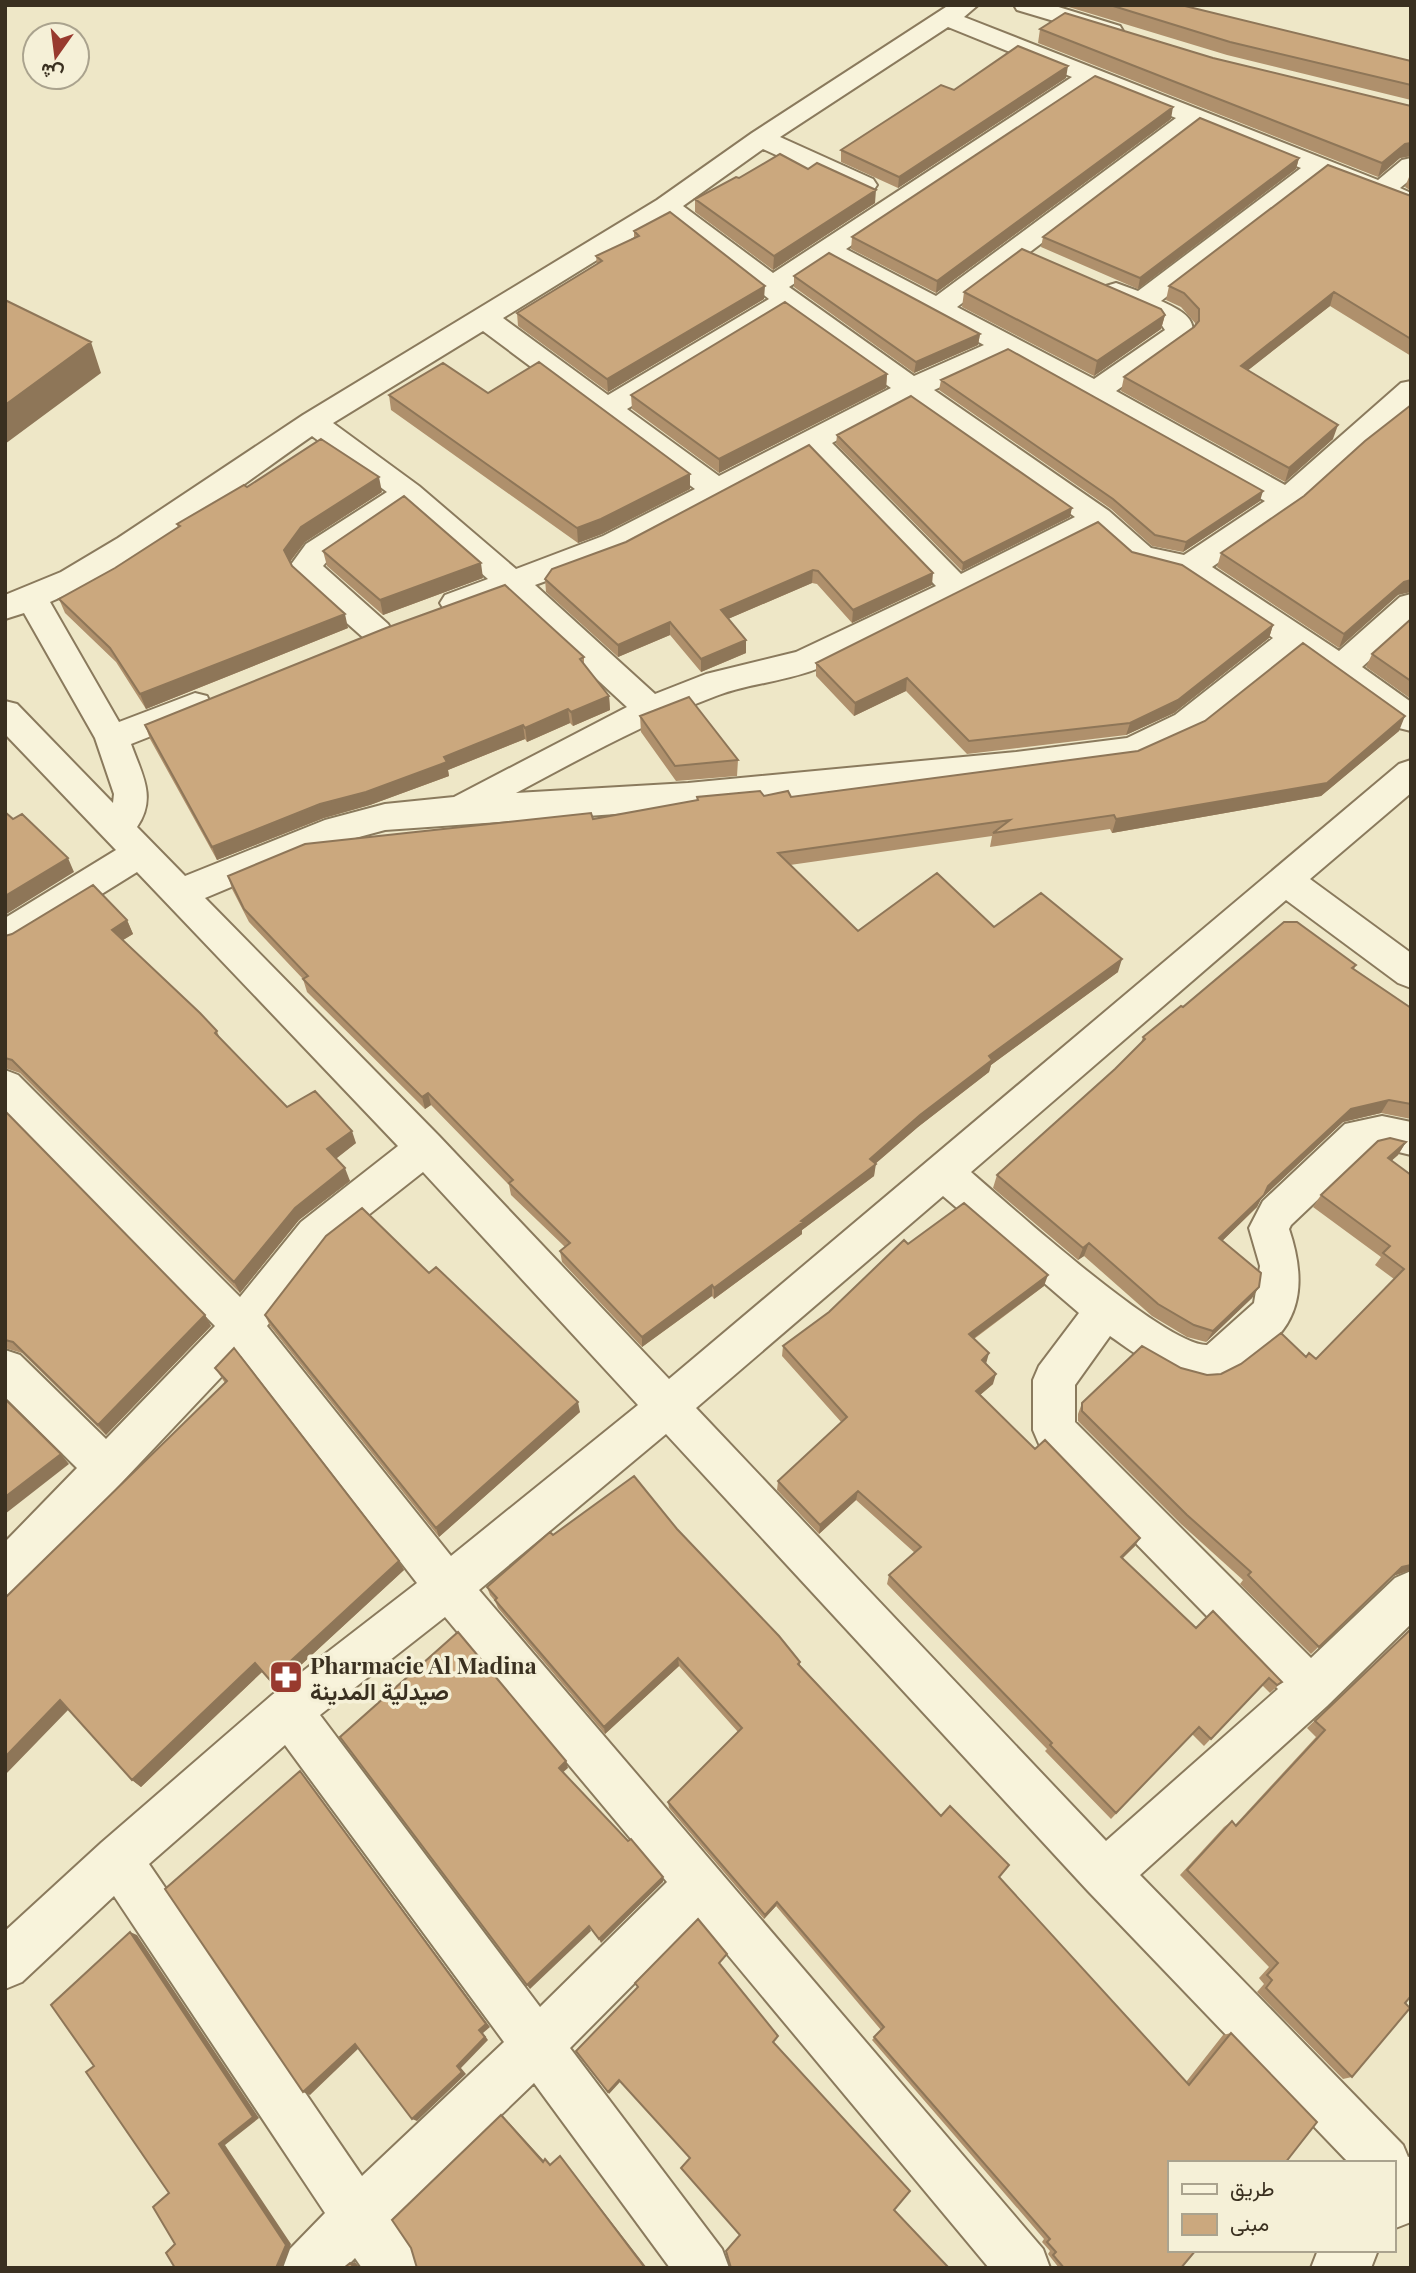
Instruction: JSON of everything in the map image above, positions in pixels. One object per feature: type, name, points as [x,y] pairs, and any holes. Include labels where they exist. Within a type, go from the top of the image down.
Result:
[{"type":"street","points":[[1026,5],[1129,37]]},
{"type":"street","points":[[129,841],[131,793],[112,738],[13,604],[72,580],[109,559],[313,422],[666,206],[761,138],[956,12],[1091,75],[1411,202]]},
{"type":"street","points":[[606,409],[779,293],[827,250],[898,201],[1091,75]]},
{"type":"street","points":[[937,309],[1029,255],[1193,117]]},
{"type":"street","points":[[761,138],[898,201]]},
{"type":"street","points":[[1380,191],[1411,166]]},
{"type":"street","points":[[1141,303],[1318,167]]},
{"type":"street","points":[[666,206],[911,389],[1098,517],[1141,556],[1189,566],[1411,719]]},
{"type":"street","points":[[827,250],[1095,392],[1186,446],[1287,500]]},
{"type":"street","points":[[1091,282],[1169,315],[1178,325],[1179,333],[1095,392]]},
{"type":"street","points":[[484,318],[719,491]]},
{"type":"street","points":[[408,493],[317,552],[306,566],[389,628],[614,544],[911,389],[1006,346]]},
{"type":"street","points":[[1189,566],[1287,500],[1411,390]]},
{"type":"street","points":[[313,422],[408,493],[513,583],[652,711]]},
{"type":"street","points":[[813,441],[958,590]]},
{"type":"street","points":[[456,810],[587,740],[707,686],[806,661],[958,590],[1098,517]]},
{"type":"street","points":[[1340,668],[1411,605]]},
{"type":"street","points":[[178,894],[325,833],[385,817],[688,796],[1016,765],[1133,750],[1186,724],[1296,638]]},
{"type":"street","points":[[112,738],[226,693]]},
{"type":"street","points":[[5,713],[425,1148],[1105,1874],[1380,2161]]},
{"type":"street","points":[[5,1965],[118,1860],[288,1711],[448,1587],[667,1407],[1411,773]]},
{"type":"street","points":[[5,936],[129,841]]},
{"type":"street","points":[[1285,880],[1411,973]]},
{"type":"street","points":[[5,1086],[242,1326],[448,1587],[1024,2268]]},
{"type":"street","points":[[943,1172],[1107,1309],[1159,1347],[1184,1360],[1203,1364],[1221,1359],[1266,1320],[1275,1299],[1279,1259],[1269,1228],[1277,1213],[1359,1136],[1382,1132],[1411,1139]]},
{"type":"street","points":[[5,1574],[242,1326],[315,1234],[425,1148]]},
{"type":"street","points":[[1107,1309],[1054,1380],[1054,1430],[1311,1690]]},
{"type":"street","points":[[5,1369],[106,1468]]},
{"type":"street","points":[[1105,1874],[1407,1606]]},
{"type":"street","points":[[288,1711],[704,2268]]},
{"type":"street","points":[[118,1860],[393,2268]]},
{"type":"street","points":[[309,2268],[358,2216],[537,2045],[699,1884]]},
{"type":"street","points":[[1337,2268],[1350,2252]]},
{"type":"building","points":[[1110,5],[1181,5],[1411,61],[1411,85],[1230,42]]},
{"type":"building","points":[[1065,13],[1213,58],[1411,106],[1411,143],[1405,144],[1382,163],[1040,29]]},
{"type":"building","points":[[1018,46],[1068,66],[899,177],[841,150],[941,85],[954,90]]},
{"type":"building","points":[[1095,76],[1173,107],[937,281],[852,237]]},
{"type":"building","points":[[1200,118],[1299,158],[1140,278],[1043,237]]},
{"type":"building","points":[[780,154],[808,169],[817,163],[876,190],[774,256],[695,199]]},
{"type":"building","points":[[1328,165],[1411,196],[1411,339],[1334,292],[1241,366],[1338,425],[1289,468],[1124,377],[1199,321],[1199,309],[1184,293],[1169,286]]},
{"type":"building","points":[[670,212],[765,286],[607,379],[517,313],[602,261],[596,256],[639,236],[634,231]]},
{"type":"building","points":[[1022,249],[1161,309],[1165,315],[1097,361],[964,292]]},
{"type":"building","points":[[829,253],[980,334],[916,362],[794,276]]},
{"type":"building","points":[[5,300],[91,342],[5,405]]},
{"type":"building","points":[[785,302],[887,374],[719,459],[631,395]]},
{"type":"building","points":[[1008,349],[1263,491],[1186,542],[1155,535],[1113,499],[941,380]]},
{"type":"building","points":[[539,362],[690,474],[601,519],[577,528],[389,395],[443,363],[488,393]]},
{"type":"building","points":[[911,396],[1072,508],[963,563],[837,435]]},
{"type":"building","points":[[1411,405],[1411,580],[1404,582],[1344,634],[1221,553],[1304,496],[1365,441]]},
{"type":"building","points":[[321,439],[379,477],[301,527],[284,550],[292,566],[345,614],[140,694],[110,648],[59,599],[115,568],[180,526],[177,524],[244,485],[247,487]]},
{"type":"building","points":[[809,445],[933,573],[853,610],[818,571],[813,570],[721,610],[746,640],[701,659],[670,622],[618,645],[545,579],[552,569],[626,542]]},
{"type":"building","points":[[404,496],[481,563],[380,600],[323,551]]},
{"type":"building","points":[[1098,522],[1132,552],[1182,565],[1273,625],[1178,700],[1130,723],[969,741],[907,678],[855,703],[816,663]]},
{"type":"building","points":[[505,585],[584,657],[580,659],[609,696],[571,712],[568,709],[525,728],[523,725],[444,757],[447,762],[366,792],[320,804],[212,847],[145,725],[386,628]]},
{"type":"building","points":[[1411,619],[1411,681],[1372,654]]},
{"type":"building","points":[[1303,643],[1405,716],[1327,783],[1116,819],[1114,815],[993,833],[1010,820],[778,853],[858,931],[937,873],[994,927],[1041,893],[1122,959],[989,1056],[992,1060],[920,1115],[870,1159],[876,1164],[801,1221],[803,1222],[642,1337],[560,1251],[570,1243],[509,1183],[513,1180],[428,1093],[422,1097],[303,979],[308,976],[244,909],[228,876],[305,844],[591,813],[593,819],[698,800],[697,797],[760,791],[764,796],[788,791],[791,797],[1138,751],[1205,721]]},
{"type":"building","points":[[689,697],[738,760],[675,766],[640,716]]},
{"type":"building","points":[[5,812],[13,819],[22,814],[68,858],[5,896]]},
{"type":"building","points":[[93,885],[127,920],[112,930],[200,1013],[217,1031],[215,1033],[287,1107],[315,1091],[352,1131],[327,1149],[345,1168],[295,1208],[234,1282],[12,1060],[5,1058],[5,936]]},
{"type":"building","points":[[1284,922],[1297,922],[1356,965],[1352,968],[1411,1008],[1411,1104],[1389,1100],[1351,1109],[1268,1186],[1264,1195],[1219,1238],[1261,1273],[1259,1287],[1213,1331],[1194,1325],[1158,1304],[1089,1243],[1083,1248],[997,1175],[1115,1069],[1145,1039],[1143,1037]]},
{"type":"building","points":[[5,1111],[205,1315],[98,1425],[13,1342],[5,1340]]},
{"type":"building","points":[[1390,1138],[1406,1142],[1388,1158],[1411,1175],[1411,1565],[1402,1567],[1319,1647],[1248,1575],[1251,1572],[1187,1515],[1082,1411],[1082,1403],[1142,1346],[1181,1368],[1207,1375],[1221,1374],[1241,1364],[1281,1333],[1306,1357],[1309,1353],[1316,1359],[1404,1269],[1383,1253],[1390,1246],[1321,1195],[1378,1141]]},
{"type":"building","points":[[964,1203],[1048,1275],[969,1334],[989,1353],[982,1360],[996,1374],[976,1391],[1035,1449],[1045,1440],[1140,1538],[1121,1557],[1196,1628],[1213,1611],[1282,1682],[1277,1685],[1269,1678],[1211,1739],[1199,1727],[1116,1813],[889,1575],[921,1547],[858,1491],[820,1525],[778,1481],[847,1417],[783,1346],[829,1312],[904,1240],[908,1244]]},
{"type":"building","points":[[362,1208],[429,1273],[436,1267],[578,1402],[436,1528],[265,1315],[326,1236]]},
{"type":"building","points":[[234,1348],[399,1561],[270,1680],[255,1663],[132,1780],[60,1700],[5,1757],[5,1598],[227,1381],[215,1368]]},
{"type":"building","points":[[5,1399],[61,1454],[5,1497]]},
{"type":"building","points":[[634,1476],[677,1529],[779,1636],[800,1662],[798,1664],[941,1816],[950,1806],[1009,1865],[999,1877],[1189,2085],[1231,2033],[1317,2122],[1287,2161],[1168,2161],[1168,2252],[1194,2252],[1181,2268],[1064,2268],[1053,2255],[1056,2252],[1047,2242],[1050,2239],[874,2037],[884,2027],[777,1902],[765,1915],[668,1802],[742,1728],[678,1658],[604,1727],[495,1600],[497,1598],[487,1587],[550,1532],[553,1535]]},
{"type":"building","points":[[1411,1629],[1411,1996],[1405,2003],[1410,2008],[1352,2077],[1266,1988],[1272,1980],[1267,1975],[1278,1963],[1187,1870],[1232,1821],[1236,1826],[1325,1730],[1315,1721]]},
{"type":"building","points":[[458,1632],[566,1761],[559,1768],[628,1841],[631,1839],[663,1877],[599,1939],[589,1926],[527,1985],[340,1737]]},
{"type":"building","points":[[300,1771],[486,2024],[479,2030],[485,2037],[457,2066],[462,2072],[412,2119],[355,2044],[303,2092],[165,1889]]},
{"type":"building","points":[[698,1919],[727,1954],[719,1963],[778,2036],[773,2042],[910,2191],[894,2210],[949,2268],[731,2268],[726,2251],[740,2235],[681,2168],[690,2158],[619,2080],[608,2092],[576,2051],[638,1987],[635,1983]]},
{"type":"building","points":[[130,1932],[253,2117],[219,2144],[286,2245],[276,2268],[175,2268],[166,2253],[175,2244],[153,2207],[169,2193],[86,2072],[94,2066],[51,2005]]},
{"type":"building","points":[[501,2115],[543,2162],[545,2159],[550,2165],[560,2156],[645,2268],[417,2268],[411,2248],[392,2220]]},
{"type":"place","name":"Pharmacie Al Madina صيدلية المدينة","points":[[286,1677]]}]
